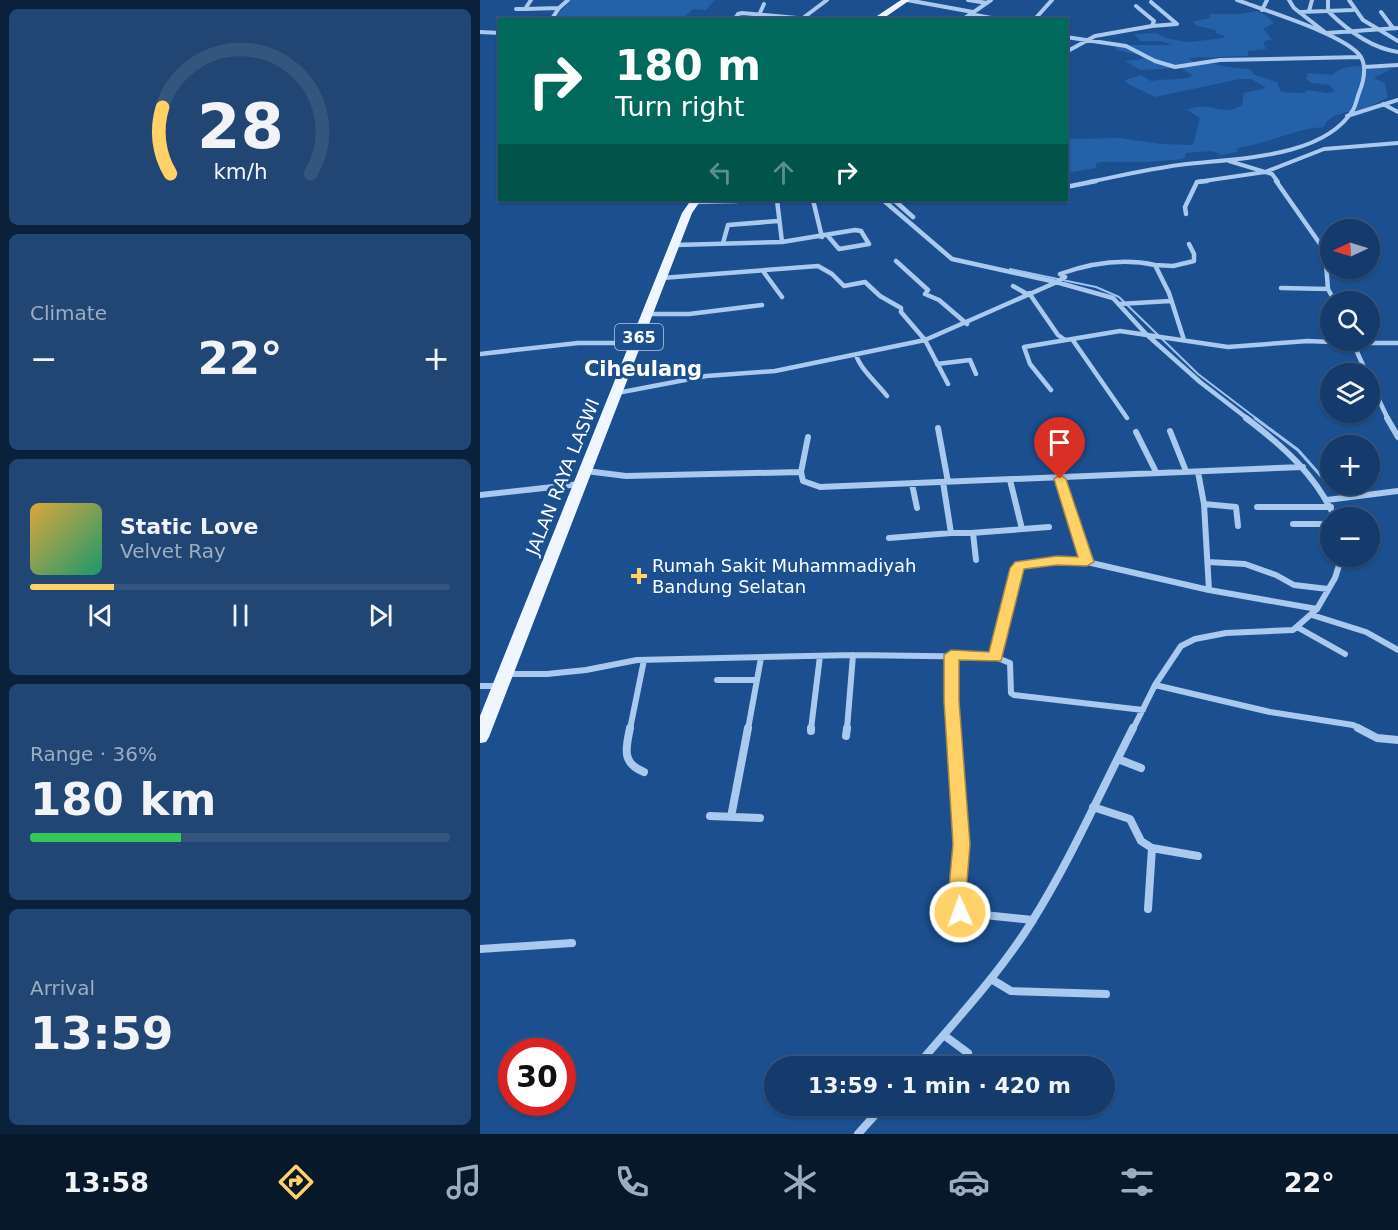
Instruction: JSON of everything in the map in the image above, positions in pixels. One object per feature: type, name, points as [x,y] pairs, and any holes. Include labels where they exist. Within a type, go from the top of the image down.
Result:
[{"type":"main road","points":[[879,18],[906,0]]},
{"type":"main road","name":"JALAN RAYA LASWI","points":[[480,736],[687,213],[695,201]]},
{"type":"street","points":[[525,9],[531,0]]},
{"type":"street","points":[[552,18],[568,0]]},
{"type":"street","points":[[736,18],[739,14],[800,18],[827,0]]},
{"type":"street","points":[[906,0],[993,18]]},
{"type":"street","points":[[968,0],[989,1]]},
{"type":"street","points":[[1036,18],[1052,0]]},
{"type":"street","points":[[1068,186],[1162,167],[1284,151],[1311,144],[1329,134],[1346,117],[1360,95],[1364,68],[1361,57],[1324,33],[1237,0]]},
{"type":"street","points":[[1262,10],[1266,0]]},
{"type":"street","points":[[1289,0],[1293,7],[1324,33],[1395,28]]},
{"type":"street","points":[[1309,11],[1312,0]]},
{"type":"street","points":[[1328,0],[1328,11],[1349,30],[1385,49],[1398,52]]},
{"type":"street","points":[[1349,0],[1353,10],[1372,29],[1398,41]]},
{"type":"street","points":[[965,18],[989,1]]},
{"type":"street","points":[[1068,51],[1100,34],[1177,24],[1150,2]]},
{"type":"street","points":[[759,15],[764,4]]},
{"type":"street","points":[[1136,6],[1151,18],[1154,23],[1152,26]]},
{"type":"street","points":[[516,9],[559,8]]},
{"type":"street","points":[[1299,12],[1353,10]]},
{"type":"street","points":[[1381,12],[1395,28]]},
{"type":"street","points":[[480,32],[498,33]]},
{"type":"street","points":[[1068,37],[1126,46],[1155,61],[1175,67],[1220,60],[1361,57]]},
{"type":"street","points":[[1385,49],[1390,56]]},
{"type":"street","points":[[1364,68],[1398,65]]},
{"type":"street","points":[[1346,117],[1398,100]]},
{"type":"street","points":[[1383,104],[1398,112]]},
{"type":"street","points":[[1186,214],[1185,207],[1197,182],[1265,172],[1324,149],[1398,143]]},
{"type":"street","points":[[1225,160],[1265,172],[1276,178],[1289,202],[1320,241],[1327,258],[1328,289],[1281,288]]},
{"type":"street","points":[[695,201],[737,201]]},
{"type":"street","points":[[777,201],[782,242]]},
{"type":"street","points":[[676,244],[782,242],[825,236],[859,230],[869,244],[839,249],[825,236],[813,201]]},
{"type":"street","points":[[884,201],[952,259],[1108,295],[1120,304],[1146,334],[1217,396],[1284,447],[1303,466],[1329,499],[1331,507]]},
{"type":"street","points":[[895,201],[913,217]]},
{"type":"street","points":[[890,206],[901,207]]},
{"type":"street","points":[[723,243],[728,225],[778,221]]},
{"type":"street","points":[[617,393],[706,376],[775,371],[925,340],[967,324],[1057,282],[1065,277],[1060,274],[1085,266],[1135,262],[1173,266],[1194,261],[1194,254],[1189,244]]},
{"type":"street","points":[[896,261],[928,290],[925,294],[939,300],[967,324]]},
{"type":"street","points":[[1155,265],[1165,282],[1184,340]]},
{"type":"street","points":[[662,278],[818,266],[832,274],[843,286],[865,282],[880,296],[901,308],[901,312],[925,340],[948,384]]},
{"type":"street","points":[[763,271],[782,297]]},
{"type":"street","points":[[1013,286],[1028,294],[1058,335],[1068,340],[1127,418]]},
{"type":"street","points":[[1120,304],[1170,301]]},
{"type":"street","points":[[648,314],[689,314],[762,306]]},
{"type":"street","points":[[1051,390],[1030,364],[1023,348],[1120,331],[1244,348],[1320,341]]},
{"type":"street","points":[[480,354],[578,343],[636,343]]},
{"type":"street","points":[[1380,343],[1398,343]]},
{"type":"street","points":[[856,355],[859,364],[872,375],[887,396]]},
{"type":"street","points":[[937,364],[969,360],[976,374]]},
{"type":"street","points":[[1380,405],[1398,437]]},
{"type":"street","points":[[938,428],[951,533]]},
{"type":"street","points":[[1170,431],[1186,471]]},
{"type":"street","points":[[1136,432],[1156,472]]},
{"type":"street","points":[[808,437],[801,472],[803,481],[820,487],[1060,479],[1156,472],[1303,466]]},
{"type":"street","points":[[480,495],[583,478],[801,472]]},
{"type":"street","points":[[1198,472],[1204,504],[1209,590]]},
{"type":"street","points":[[1060,479],[1087,562]]},
{"type":"street","points":[[1010,480],[1022,529]]},
{"type":"street","points":[[912,484],[917,508]]},
{"type":"street","points":[[1329,499],[1398,491]]},
{"type":"street","points":[[1204,504],[1236,507],[1238,526]]},
{"type":"street","points":[[1257,507],[1320,507]]},
{"type":"street","points":[[1293,524],[1320,524]]},
{"type":"street","points":[[889,538],[1049,527]]},
{"type":"street","points":[[972,533],[976,560]]},
{"type":"street","points":[[1245,564],[1247,556]]},
{"type":"street","points":[[995,657],[1017,568],[1020,565],[1057,561],[1087,562],[1315,613],[1325,619],[1366,632],[1398,650]]},
{"type":"street","points":[[1208,562],[1245,564],[1276,575],[1294,585],[1329,589]]},
{"type":"street","points":[[926,1056],[993,981],[1033,920],[1093,807],[1122,761],[1143,710],[1181,646],[1189,641],[1226,633],[1282,631],[1297,627],[1315,613],[1340,567]]},
{"type":"street","points":[[1297,627],[1345,654]]},
{"type":"street","points":[[846,736],[853,655]]},
{"type":"street","points":[[480,686],[503,680],[644,660],[951,655],[995,657],[1010,663],[1011,693],[1014,695],[1143,710]]},
{"type":"street","points":[[951,655],[961,844],[956,909],[965,913],[1033,920]]},
{"type":"street","points":[[811,731],[820,656]]},
{"type":"street","points":[[731,817],[761,658]]},
{"type":"street","points":[[644,660],[625,751],[626,757],[633,766],[644,772]]},
{"type":"street","points":[[717,680],[757,680]]},
{"type":"street","points":[[1158,686],[1270,712],[1353,725],[1377,738],[1398,740]]},
{"type":"street","points":[[1122,761],[1141,768]]},
{"type":"street","points":[[1093,807],[1130,819],[1141,841],[1152,848],[1198,856]]},
{"type":"street","points":[[710,816],[760,818]]},
{"type":"street","points":[[1148,909],[1152,848]]},
{"type":"street","points":[[480,950],[572,943]]},
{"type":"street","points":[[993,981],[1005,988],[1022,992],[1106,994]]},
{"type":"street","points":[[945,1036],[968,1053]]},
{"type":"street","points":[[858,1134],[874,1116]]},
{"type":"shaded area","points":[[571,0],[715,0],[706,10],[693,9],[684,18],[554,18]]},
{"type":"shaded area","points":[[1257,11],[1274,23],[1263,29],[1272,39],[1263,42],[1266,49],[1248,51],[1248,56],[1189,58],[1190,60],[1250,69],[1255,75],[1277,82],[1281,92],[1304,93],[1307,90],[1335,92],[1330,85],[1312,83],[1306,79],[1308,73],[1332,75],[1352,67],[1391,69],[1374,78],[1385,83],[1388,98],[1330,118],[1324,127],[1237,148],[1237,152],[1221,155],[1212,151],[1186,153],[1182,159],[1149,162],[1102,162],[1096,163],[1096,168],[1068,173],[1068,139],[1120,138],[1162,144],[1193,145],[1200,118],[1187,110],[1202,106],[1229,110],[1242,105],[1244,93],[1266,88],[1251,79],[1240,79],[1155,97],[1128,84],[1125,80],[1141,75],[1151,81],[1193,76],[1181,68],[1140,70],[1125,61],[1143,59],[1142,56],[1116,50],[1116,47],[1172,45],[1160,41],[1140,41],[1135,34],[1156,33],[1169,39],[1189,42],[1223,38],[1225,36],[1217,34],[1215,30],[1198,26],[1192,22],[1210,18],[1209,14],[1239,14]]},
{"type":"waterway","points":[[1010,269],[1096,287],[1119,297],[1198,374],[1257,419]]},
{"type":"waterway","points":[[1255,418],[1298,450],[1320,475]]},
{"type":"place","name":"Rumah Sakit Muhammadiyah Bandung Selatan","points":[[639,576]]},
{"type":"district","name":"Ciheulang","points":[[643,369]]},
{"type":"route","points":[[960,912],[956,909],[961,844],[951,655],[995,657],[1017,568],[1020,565],[1057,561],[1087,562],[1060,479]]}]
